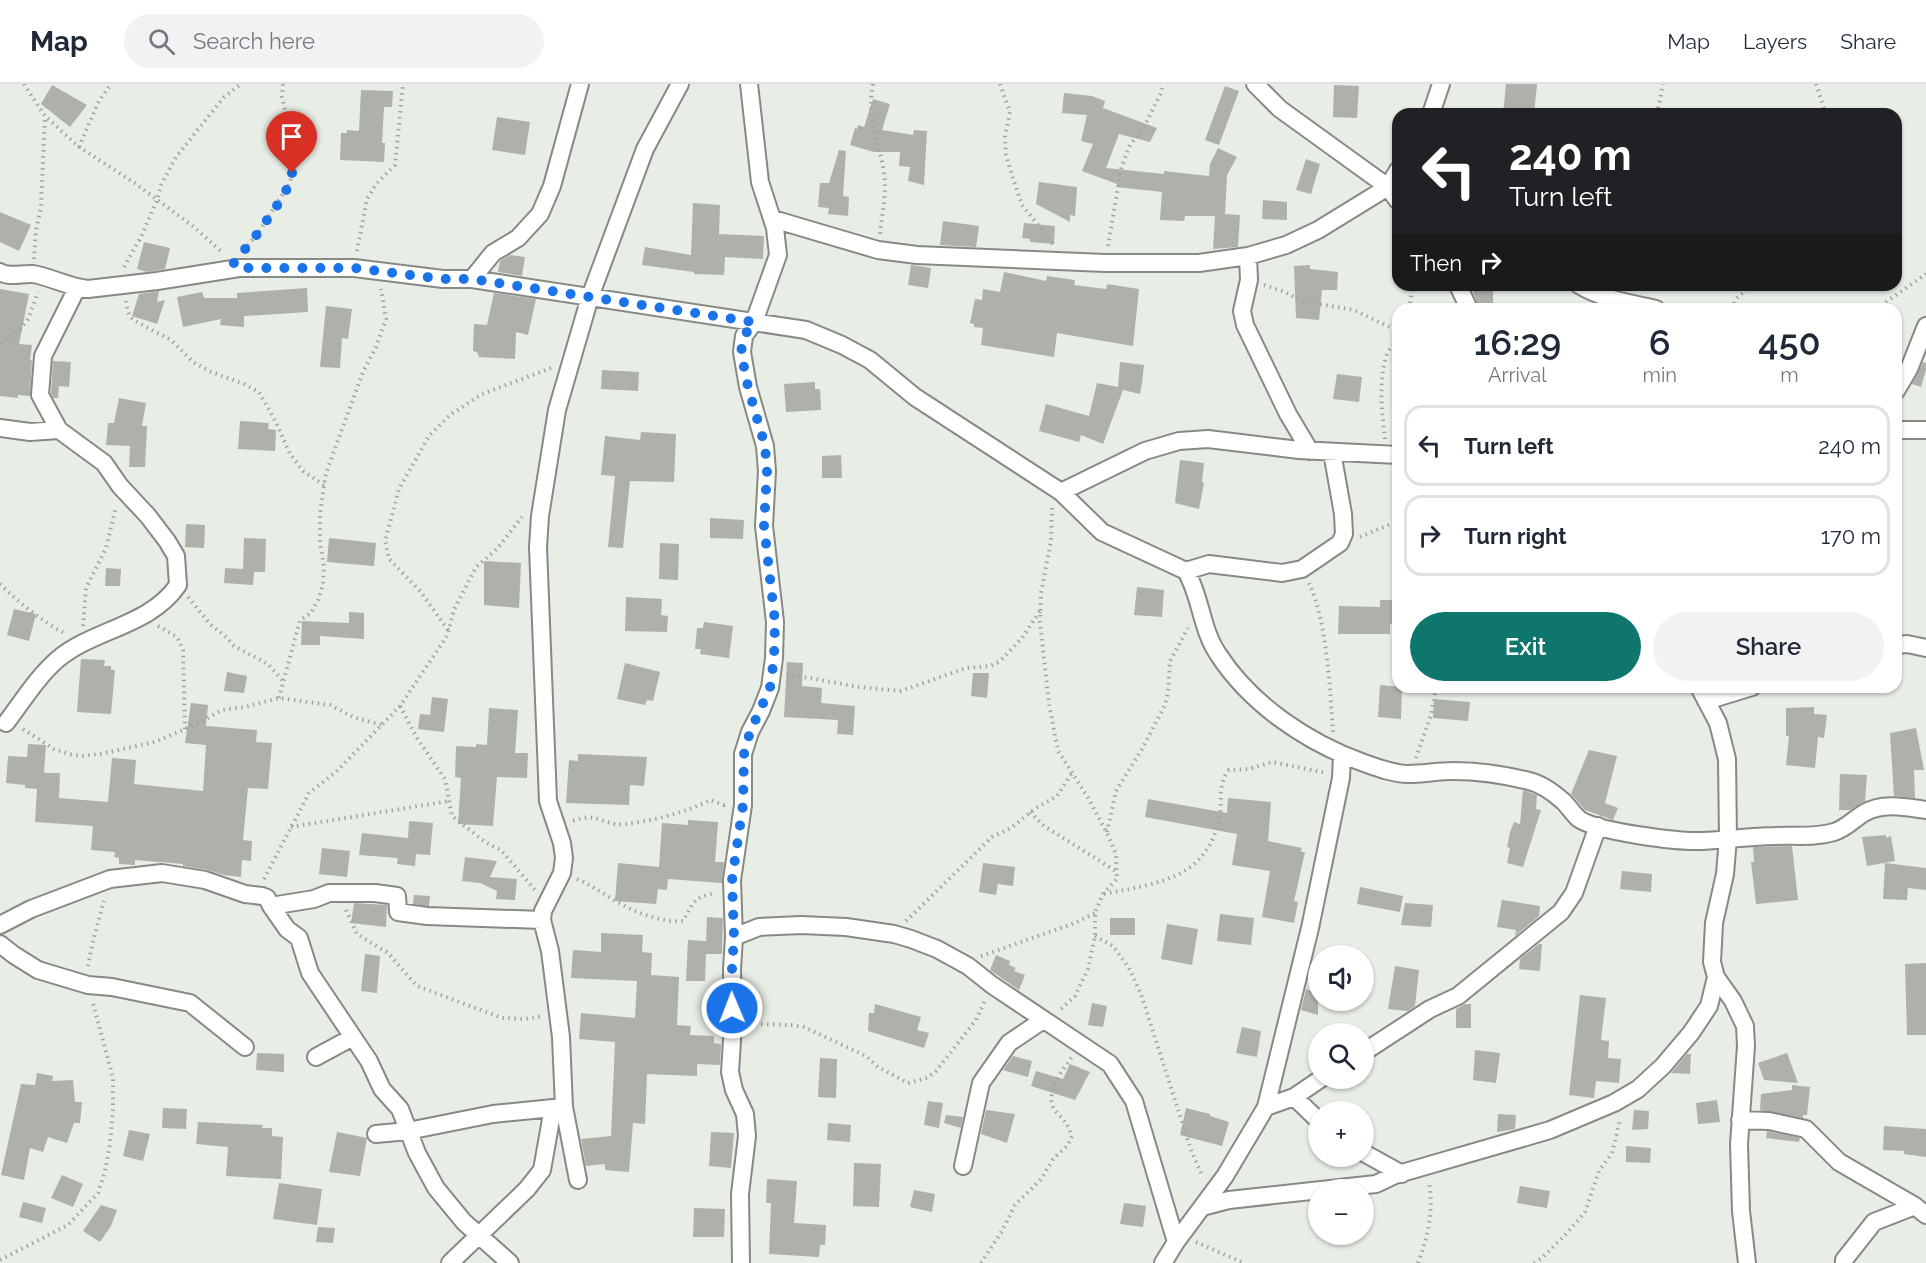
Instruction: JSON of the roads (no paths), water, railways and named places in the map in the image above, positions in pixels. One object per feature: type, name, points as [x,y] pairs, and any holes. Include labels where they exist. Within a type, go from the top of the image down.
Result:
[{"type":"street","points":[[472,279],[493,252],[518,238],[540,214],[552,186],[580,84]]},
{"type":"street","points":[[450,1263],[527,1189],[542,1170],[559,1108],[561,1037],[550,951],[542,920],[543,910],[562,873],[564,858],[562,843],[548,801],[538,547],[543,495],[557,410],[590,297],[645,149],[680,84]]},
{"type":"street","points":[[741,1263],[740,1194],[747,1136],[745,1114],[734,1090],[730,1072],[734,937],[732,880],[744,795],[744,754],[750,732],[770,688],[775,622],[764,526],[765,446],[748,387],[741,352],[744,336],[754,322],[778,255],[773,219],[760,182],[749,84]]},
{"type":"street","points":[[1255,84],[1280,109],[1392,194]]},
{"type":"street","points":[[1433,108],[1441,84]]},
{"type":"street","points":[[773,219],[878,250],[917,255],[1067,262],[1199,263],[1248,256],[1286,245],[1392,197]]},
{"type":"street","points":[[1248,256],[1249,280],[1242,312],[1245,326],[1288,414],[1310,451]]},
{"type":"street","points":[[0,272],[5,275],[38,276],[77,288],[119,286],[236,266],[354,268],[443,279],[472,279],[806,330],[870,360],[915,397],[1057,489],[1102,532],[1186,571],[1193,583],[1203,624],[1217,653],[1239,683],[1262,705],[1298,730],[1338,753],[1379,769],[1407,774],[1456,771],[1532,782],[1545,787],[1579,819],[1598,826],[1671,841],[1815,836],[1836,832],[1866,812],[1881,806],[1926,810]]},
{"type":"street","points":[[9,724],[41,678],[58,659],[83,643],[154,609],[178,585],[176,556],[172,549],[104,463],[59,430],[40,395],[43,356],[77,288]]},
{"type":"street","points":[[1593,291],[1613,300],[1627,303]]},
{"type":"street","points":[[1902,383],[1926,326]]},
{"type":"street","points":[[0,428],[30,432],[59,430]]},
{"type":"street","points":[[1902,430],[1926,430]]},
{"type":"street","points":[[1057,489],[1162,444],[1179,441],[1208,439],[1310,451],[1392,455]]},
{"type":"street","points":[[1186,571],[1209,564],[1282,573],[1302,569],[1340,543],[1344,534],[1343,514],[1332,452]]},
{"type":"street","points":[[1902,644],[1926,648]]},
{"type":"street","points":[[1703,694],[1718,723],[1727,759],[1728,838],[1725,874],[1714,922],[1712,962],[1716,977],[1733,1000],[1745,1026],[1746,1046],[1739,1144],[1741,1211],[1747,1263]]},
{"type":"street","points":[[1163,1263],[1225,1176],[1266,1107],[1310,928],[1341,778],[1338,753]]},
{"type":"street","points":[[1374,1045],[1430,1009],[1458,996],[1561,912],[1574,893],[1598,826]]},
{"type":"street","points":[[0,925],[31,909],[110,879],[162,873],[205,880],[245,894],[267,898],[287,929],[299,938],[310,973],[369,1061],[382,1089],[400,1109],[417,1153],[436,1188],[464,1222],[510,1263]]},
{"type":"street","points":[[272,906],[314,899],[329,893],[375,893],[397,896],[398,912],[427,916],[542,920]]},
{"type":"street","points":[[734,937],[759,927],[801,925],[846,927],[894,934],[937,949],[966,965],[1110,1064],[1134,1101],[1179,1238]]},
{"type":"street","points":[[0,944],[14,956],[38,970],[88,985],[111,987],[190,1003],[245,1047]]},
{"type":"street","points":[[1206,1201],[1376,1184],[1402,1174],[1550,1130],[1614,1103],[1638,1089],[1662,1066],[1691,1032],[1709,1006],[1716,977]]},
{"type":"street","points":[[963,1166],[981,1083],[1009,1043],[1045,1021]]},
{"type":"street","points":[[316,1057],[353,1037]]},
{"type":"street","points":[[1266,1107],[1294,1097],[1308,1088]]},
{"type":"street","points":[[1294,1097],[1308,1110]]},
{"type":"street","points":[[376,1134],[408,1131],[493,1114],[559,1108]]},
{"type":"street","points":[[559,1108],[578,1180]]},
{"type":"street","points":[[1740,1120],[1769,1121],[1806,1129],[1839,1162],[1921,1210]]},
{"type":"street","points":[[1374,1159],[1402,1174]]},
{"type":"street","points":[[1844,1263],[1874,1222],[1921,1210]]}]
